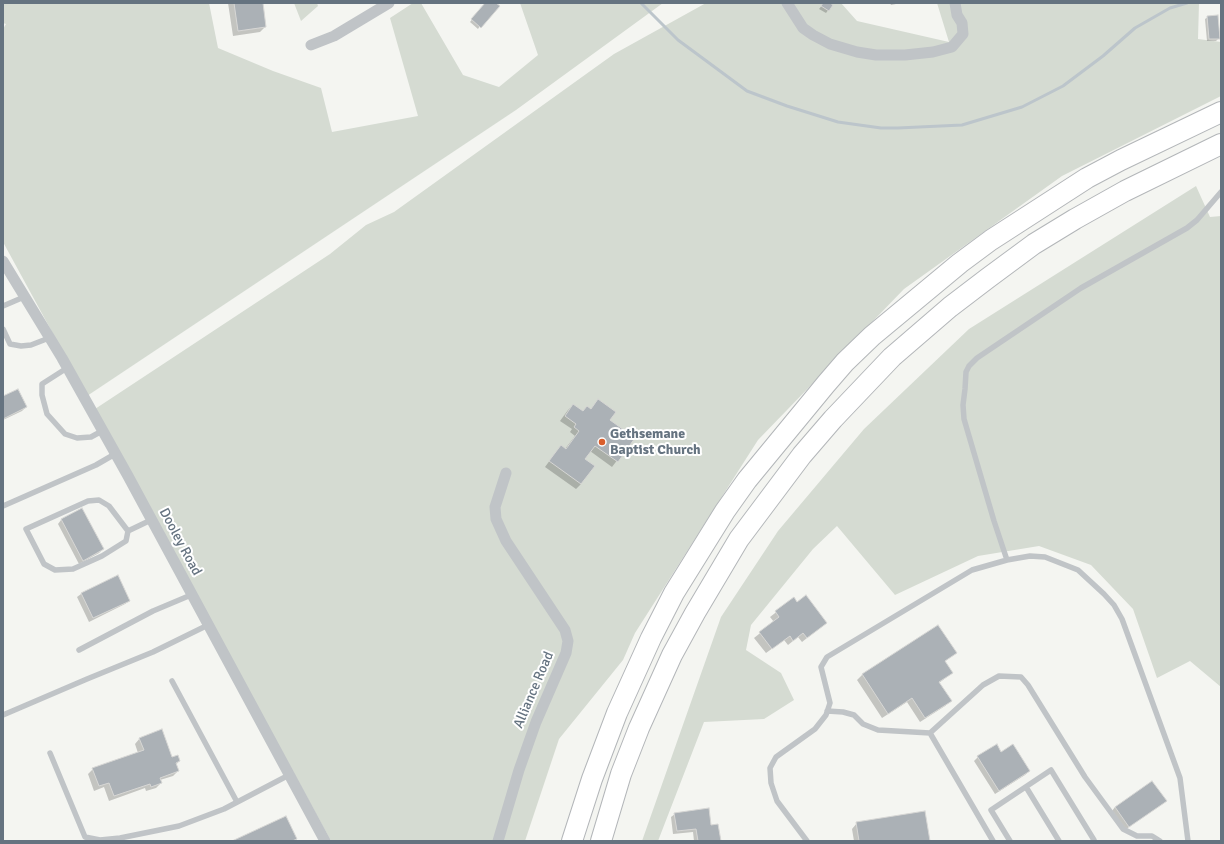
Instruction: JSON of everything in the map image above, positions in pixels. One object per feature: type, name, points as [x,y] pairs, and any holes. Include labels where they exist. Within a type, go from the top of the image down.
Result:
[{"type":"highway","points":[[572,841],[592,779],[617,713],[651,638],[674,593],[729,504],[830,378],[872,336],[960,262],[991,240],[1094,175],[1121,160],[1221,112]]},
{"type":"highway","points":[[601,841],[621,774],[639,728],[672,655],[695,613],[739,539],[802,455],[833,419],[892,357],[950,307],[1034,244],[1125,191],[1221,144]]},
{"type":"street","points":[[311,45],[334,36],[389,3]]},
{"type":"street","points":[[788,3],[803,28],[830,44],[858,52],[876,55],[905,55],[934,52],[952,47],[963,34],[962,24],[957,15],[955,3]]},
{"type":"street","name":"Dooley Road","points":[[3,261],[67,368],[152,520],[191,595],[325,841]]},
{"type":"street","name":"Alliance Road","points":[[498,841],[519,770],[536,722],[566,653],[568,641],[565,630],[506,541],[496,519],[495,507],[506,473]]},
{"type":"lane","points":[[1007,560],[994,522],[964,419],[962,405],[966,372],[969,366],[977,358],[1081,288],[1187,228],[1197,220],[1221,192]]},
{"type":"lane","points":[[3,306],[24,297]]},
{"type":"lane","points":[[3,329],[10,344],[21,346],[31,345],[49,338]]},
{"type":"lane","points":[[67,368],[42,384],[42,395],[46,414],[65,434],[77,438],[91,437],[102,431]]},
{"type":"lane","points":[[3,506],[96,465],[115,454]]},
{"type":"lane","points":[[99,500],[108,506],[128,531],[126,541],[102,556],[73,569],[55,570],[44,564],[26,529],[88,501],[99,500]]},
{"type":"lane","points":[[128,531],[152,520]]},
{"type":"lane","points":[[807,841],[777,801],[771,783],[770,768],[776,757],[815,729],[826,715],[830,703],[821,667],[827,657],[972,570],[1007,560],[1030,556],[1045,557],[1078,570],[1114,605],[1122,619],[1180,778],[1188,841]]},
{"type":"lane","points":[[79,650],[153,611],[191,595]]},
{"type":"lane","points":[[3,715],[153,652],[208,625]]},
{"type":"lane","points":[[827,712],[843,712],[854,715],[863,724],[878,730],[930,733],[984,685],[999,676],[1021,677],[1028,684],[1085,777],[1123,829],[1137,836],[1152,836],[1160,841]]},
{"type":"lane","points":[[172,681],[237,802]]},
{"type":"lane","points":[[930,733],[993,841]]},
{"type":"lane","points":[[50,753],[86,837],[100,840],[120,838],[179,826],[224,809],[289,775]]},
{"type":"lane","points":[[1010,841],[991,810],[1051,770],[1094,840],[1093,841]]},
{"type":"lane","points":[[1026,787],[1059,841]]},
{"type":"shaded area","points":[[3,3],[209,3],[218,48],[273,71],[321,88],[332,132],[418,116],[390,18],[413,3],[421,3],[463,75],[499,87],[538,55],[520,3],[663,3],[516,110],[87,396],[3,242],[3,29],[6,24],[3,23]]},
{"type":"shaded area","points":[[294,3],[317,3],[318,6],[301,21]]},
{"type":"shaded area","points":[[706,3],[841,3],[857,21],[949,42],[937,3],[1199,3],[1198,39],[1221,42],[1221,96],[1062,176],[904,289],[758,440],[635,633],[623,660],[559,739],[525,841],[331,841],[95,409],[330,254],[366,225],[394,212],[614,54]]},
{"type":"shaded area","points":[[1196,186],[1210,217],[1221,216],[1221,687],[1190,661],[1157,678],[1133,609],[1091,565],[1039,546],[978,556],[895,595],[837,526],[813,549],[751,625],[746,650],[781,673],[794,700],[764,719],[704,722],[658,841],[642,841],[721,617],[778,531],[864,429],[969,329]]},
{"type":"building","points":[[234,3],[263,3],[266,27],[238,31]]},
{"type":"building","points":[[485,3],[496,3],[500,6],[481,28],[471,19]]},
{"type":"building","points":[[823,3],[830,3],[833,5],[829,11],[821,6]]},
{"type":"building","points":[[1218,15],[1220,39],[1209,39],[1207,16]]},
{"type":"building","points":[[18,389],[27,407],[3,419],[3,396]]},
{"type":"building","name":"Gethsemane Baptist Church","points":[[598,399],[616,412],[610,420],[635,438],[618,462],[595,446],[585,459],[595,466],[581,484],[549,461],[561,445],[566,449],[579,431],[574,427],[576,424],[565,416],[573,404],[583,411],[587,406],[591,409]]},
{"type":"building","points":[[82,508],[104,549],[83,561],[61,519]]},
{"type":"building","points":[[118,575],[130,601],[93,618],[81,593]]},
{"type":"building","points":[[806,595],[827,623],[807,638],[803,633],[793,641],[790,636],[772,649],[759,632],[779,617],[775,611],[794,597],[797,602]]},
{"type":"building","points":[[938,625],[957,653],[945,661],[953,673],[939,682],[952,701],[925,718],[912,698],[888,714],[862,674]]},
{"type":"building","points":[[162,729],[172,757],[178,755],[180,761],[176,763],[179,771],[160,778],[162,783],[151,787],[150,784],[114,796],[109,783],[99,786],[92,768],[144,750],[139,738]]},
{"type":"building","points":[[997,744],[1001,752],[1013,744],[1030,771],[999,791],[977,756]]},
{"type":"building","points":[[1152,781],[1167,801],[1129,827],[1115,807]]},
{"type":"building","points":[[709,808],[711,825],[718,824],[721,841],[698,841],[696,829],[677,831],[674,813]]},
{"type":"building","points":[[925,811],[930,841],[859,841],[856,822]]},
{"type":"building","points":[[286,816],[297,839],[292,841],[232,841]]},
{"type":"waterway","points":[[641,3],[678,40],[747,91],[787,106],[838,122],[881,128],[962,125],[1022,107],[1063,86],[1103,56],[1135,28],[1170,8],[1187,3]]},
{"type":"place","name":"Gethsemane Baptist Church","points":[[602,442]]}]
